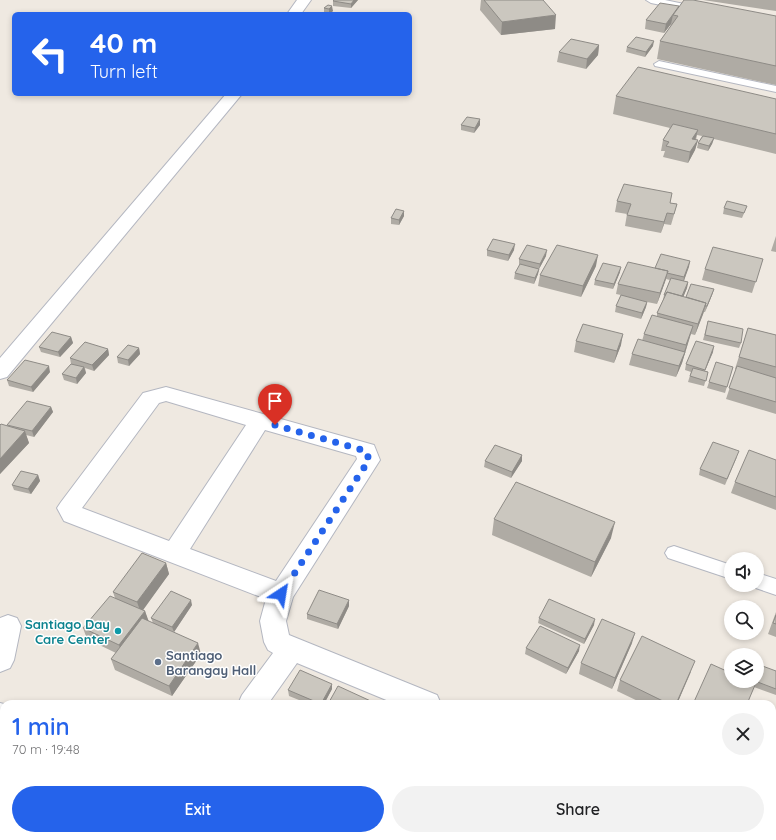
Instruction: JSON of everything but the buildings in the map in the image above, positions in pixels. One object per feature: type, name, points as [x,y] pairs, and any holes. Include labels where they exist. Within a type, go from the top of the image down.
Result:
[{"type":"street","points":[[295,12],[304,0]]},
{"type":"street","points":[[0,372],[232,96]]},
{"type":"street","points":[[281,594],[72,514],[69,508],[151,398],[166,394],[366,451],[369,460],[281,594],[273,621],[277,642],[416,700]]},
{"type":"street","points":[[174,553],[260,421]]},
{"type":"street","points":[[0,660],[8,626]]},
{"type":"street","points":[[255,700],[292,649]]},
{"type":"lane","points":[[651,0],[706,11]]},
{"type":"lane","points":[[659,64],[776,89]]},
{"type":"lane","points":[[674,553],[724,570]]},
{"type":"lane","points":[[764,583],[776,587]]},
{"type":"place","name":"Santiago Day Care Center","points":[[118,631]]},
{"type":"place","name":"Santiago Barangay Hall","points":[[158,662]]},
{"type":"route","points":[[275,425],[366,451],[369,460],[281,594]]}]
